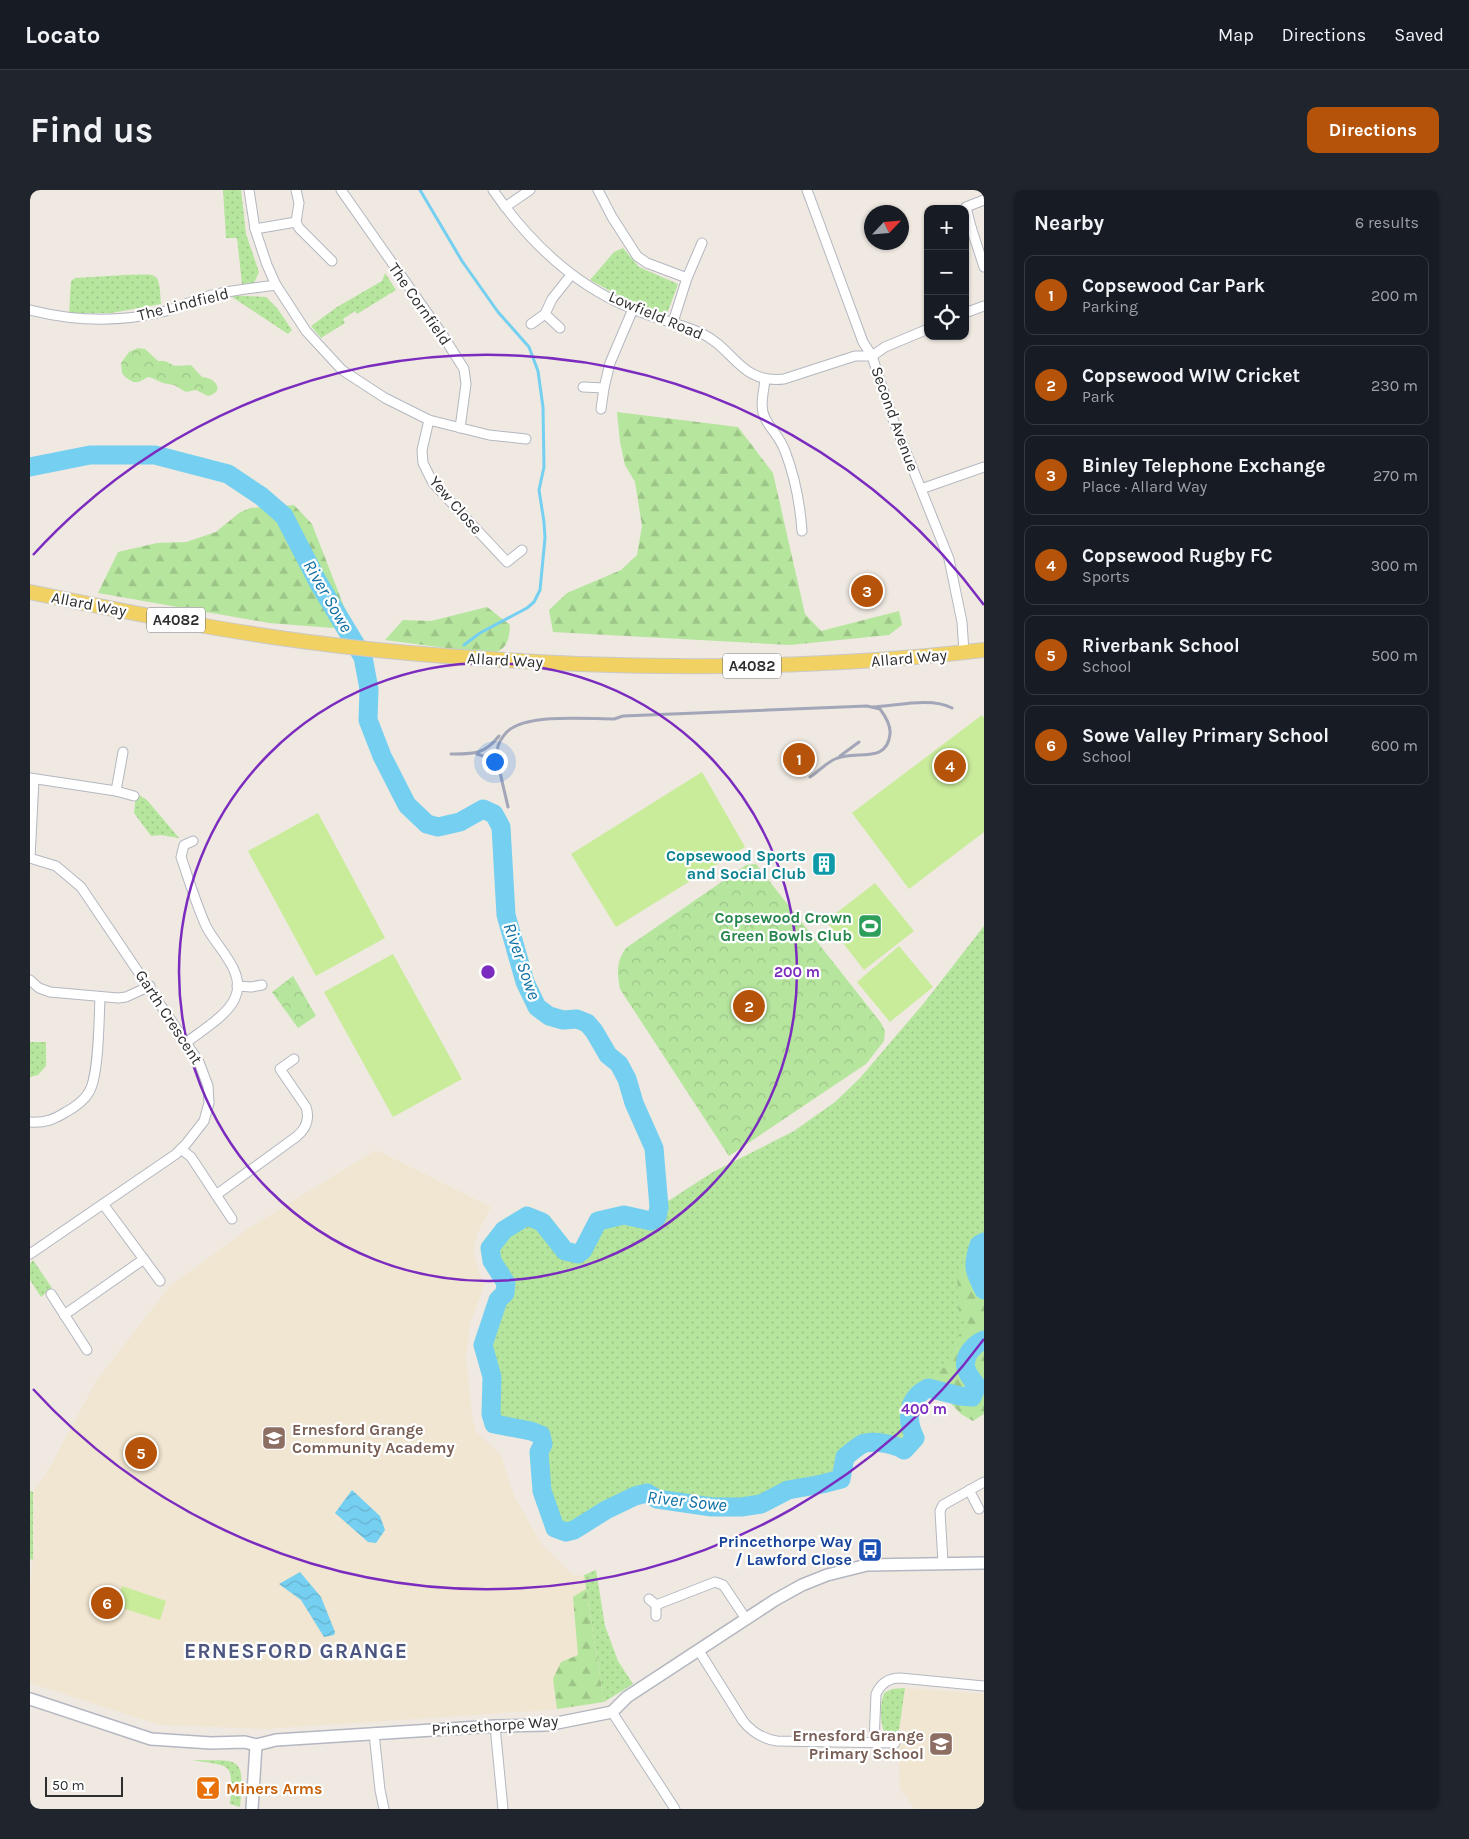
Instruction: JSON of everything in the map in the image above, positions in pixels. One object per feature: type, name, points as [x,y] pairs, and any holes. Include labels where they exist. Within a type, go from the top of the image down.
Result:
[{"type":"main road","name":"Allard Way","points":[[30,592],[115,609],[322,644],[383,651],[500,660],[633,666],[778,666],[864,662],[984,650]]},
{"type":"street","points":[[249,190],[255,229],[276,285],[306,331],[342,370],[385,398],[428,420],[489,435],[526,439]]},
{"type":"street","points":[[296,190],[299,203],[296,222],[299,228],[332,261]]},
{"type":"street","name":"The Cornfield","points":[[341,190],[442,334],[464,369],[466,384],[460,428]]},
{"type":"street","name":"Lowfield Road","points":[[493,190],[529,236],[571,275],[632,309],[701,333],[714,340],[746,371],[754,376],[765,379]]},
{"type":"street","points":[[505,207],[530,190]]},
{"type":"street","points":[[598,190],[612,217],[637,256],[647,263],[687,278]]},
{"type":"street","name":"Second Avenue","points":[[807,190],[863,342],[872,356],[892,417],[949,559],[962,622],[964,652]]},
{"type":"street","points":[[969,206],[984,200]]},
{"type":"street","points":[[255,229],[296,222]]},
{"type":"street","points":[[969,230],[984,267]]},
{"type":"street","points":[[673,322],[687,278],[702,243]]},
{"type":"street","points":[[531,324],[545,314],[552,299],[571,275]]},
{"type":"street","name":"The Lindfield","points":[[30,310],[76,320],[125,318],[161,312],[225,292],[276,285]]},
{"type":"street","points":[[969,312],[984,306]]},
{"type":"street","points":[[601,409],[610,363],[632,309]]},
{"type":"street","points":[[545,314],[560,328]]},
{"type":"street","points":[[802,531],[800,503],[786,454],[782,442],[765,418],[763,410],[765,379],[784,379],[855,356],[872,356],[885,347],[924,331]]},
{"type":"street","points":[[583,387],[604,388]]},
{"type":"street","name":"Yew Close","points":[[428,420],[422,450],[423,463],[433,483],[507,562],[522,550]]},
{"type":"street","points":[[921,489],[984,467]]},
{"type":"street","points":[[116,792],[123,752]]},
{"type":"street","points":[[30,858],[32,778],[134,796]]},
{"type":"street","points":[[187,1042],[226,1011],[235,998],[237,986],[232,966],[206,927],[180,857],[184,845],[192,840]]},
{"type":"street","name":"Garth Crescent","points":[[30,858],[56,866],[81,887],[187,1042],[203,1070],[208,1086],[209,1103],[204,1121],[182,1149],[31,1251]]},
{"type":"street","points":[[30,980],[39,988],[50,992],[100,997],[122,998],[150,986]]},
{"type":"street","points":[[237,986],[250,987],[262,985]]},
{"type":"street","points":[[30,1122],[42,1123],[50,1121],[71,1109],[89,1092],[94,1076],[100,997]]},
{"type":"street","points":[[216,1194],[296,1137],[308,1123],[306,1107],[280,1069],[294,1059]]},
{"type":"street","points":[[182,1149],[191,1157],[232,1219]]},
{"type":"street","points":[[103,1204],[160,1281]]},
{"type":"street","points":[[64,1315],[144,1259]]},
{"type":"street","points":[[51,1294],[87,1350]]},
{"type":"street","points":[[943,1563],[940,1511],[943,1505],[984,1482]]},
{"type":"street","points":[[969,1490],[979,1509]]},
{"type":"street","points":[[675,1809],[612,1712],[627,1698],[802,1584],[827,1574],[867,1565],[984,1563]]},
{"type":"street","points":[[656,1616],[652,1602],[715,1582],[723,1585],[746,1619]]},
{"type":"street","points":[[699,1651],[743,1721],[750,1729],[763,1738],[782,1742],[895,1743]]},
{"type":"street","points":[[874,1742],[876,1694],[882,1685],[889,1680],[900,1678],[984,1686]]},
{"type":"street","name":"Princethorpe Way","points":[[30,1699],[151,1739],[188,1742],[244,1742],[256,1745],[276,1740],[374,1733],[548,1725],[612,1712]]},
{"type":"street","points":[[495,1726],[503,1809]]},
{"type":"street","points":[[374,1733],[384,1809]]},
{"type":"street","points":[[252,1809],[256,1745]]},
{"type":"shaded area","name":"Ernesford Grange Community Academy","points":[[376,1150],[491,1207],[478,1232],[473,1251],[484,1286],[470,1324],[466,1358],[472,1415],[476,1432],[501,1455],[514,1496],[542,1545],[574,1576],[584,1575],[604,1702],[563,1709],[266,1729],[160,1725],[30,1683],[30,1586],[33,1560],[33,1492],[47,1472],[97,1380],[170,1286],[249,1228]]},
{"type":"shaded area","name":"Ernesford Grange Primary School","points":[[905,1688],[984,1694],[984,1809],[915,1809],[900,1788],[898,1737]]},
{"type":"green space","points":[[223,190],[241,190],[246,234],[259,272],[254,283],[242,284],[237,238],[226,238]]},
{"type":"green space","points":[[623,248],[639,267],[678,284],[667,314],[633,303],[590,280],[614,252]]},
{"type":"green space","points":[[385,273],[396,290],[357,314],[355,311],[343,319],[345,323],[321,338],[311,326],[337,307],[382,281]]},
{"type":"green space","points":[[125,275],[155,276],[159,285],[161,304],[111,313],[69,313],[71,281],[75,278]]},
{"type":"green space","points":[[229,295],[266,297],[277,308],[292,330],[288,334]]},
{"type":"green space","points":[[138,348],[145,349],[158,361],[165,361],[175,366],[191,365],[202,377],[215,382],[218,388],[213,394],[208,396],[196,390],[186,392],[174,385],[148,377],[139,382],[133,382],[122,373],[121,363],[129,352]]},
{"type":"green space","points":[[617,412],[738,427],[773,473],[805,614],[821,631],[899,611],[902,625],[889,635],[790,645],[553,632],[549,610],[567,593],[621,570],[637,555],[642,526],[635,482],[625,465],[620,442]]},
{"type":"green space","points":[[294,505],[312,524],[348,617],[333,628],[269,623],[98,593],[118,552],[157,543],[186,542],[216,532],[239,513],[250,508]]},
{"type":"green space","points":[[487,607],[510,625],[506,644],[501,650],[492,654],[385,640],[403,620],[431,621]]},
{"type":"green space","points":[[982,715],[984,718],[984,832],[909,889],[852,813]]},
{"type":"green space","points":[[702,772],[745,847],[616,927],[571,854]]},
{"type":"green space","points":[[136,793],[147,800],[179,838],[160,835],[151,836],[134,813]]},
{"type":"green space","points":[[318,813],[385,938],[316,976],[248,851]]},
{"type":"green space","points":[[756,864],[881,1023],[885,1031],[884,1041],[866,1064],[729,1156],[620,989],[618,968],[620,958],[626,948],[746,865]]},
{"type":"green space","name":"Copsewood Crown Green Bowls Club","points":[[875,883],[914,931],[864,970],[826,921]]},
{"type":"green space","points":[[984,926],[984,1340],[945,1391],[929,1388],[922,1390],[916,1395],[910,1416],[915,1438],[904,1450],[875,1442],[865,1443],[845,1457],[841,1479],[788,1490],[761,1504],[741,1507],[712,1507],[657,1499],[647,1493],[635,1496],[606,1510],[574,1530],[566,1532],[555,1528],[542,1491],[539,1452],[543,1444],[541,1436],[531,1431],[494,1424],[491,1414],[492,1378],[483,1345],[498,1300],[505,1293],[505,1283],[492,1261],[490,1248],[504,1230],[527,1216],[542,1222],[565,1251],[578,1254],[583,1250],[598,1221],[624,1215],[651,1221],[657,1217],[659,1207],[713,1172],[794,1131],[835,1102],[860,1078],[924,1003]]},
{"type":"green space","points":[[899,946],[933,987],[890,1022],[857,982]]},
{"type":"green space","points":[[393,954],[462,1079],[393,1117],[324,992]]},
{"type":"green space","points":[[293,976],[316,1016],[298,1028],[272,992]]},
{"type":"green space","points":[[30,1042],[46,1042],[46,1066],[38,1075],[30,1077]]},
{"type":"green space","points":[[984,1222],[984,1414],[973,1421],[961,1414],[944,1396],[923,1379],[948,1365],[958,1336],[969,1325],[959,1313],[957,1274]]},
{"type":"green space","points":[[33,1260],[52,1288],[41,1297],[30,1280],[30,1264]]},
{"type":"green space","points":[[30,1491],[33,1492],[33,1560],[30,1559]]},
{"type":"green space","points":[[596,1570],[605,1626],[618,1661],[633,1684],[604,1702],[584,1575]]},
{"type":"green space","points":[[122,1586],[166,1601],[160,1620],[116,1606]]},
{"type":"green space","points":[[586,1589],[604,1702],[557,1709],[553,1679],[561,1662],[578,1655],[573,1597]]},
{"type":"green space","points":[[905,1688],[898,1737],[887,1739],[881,1716],[881,1704],[884,1693],[892,1689]]},
{"type":"green space","points":[[192,1760],[220,1760],[236,1764],[240,1769],[241,1777],[240,1807],[230,1804],[231,1780],[228,1768]]},
{"type":"water","points":[[352,1490],[380,1516],[385,1530],[376,1543],[368,1542],[335,1513]]},
{"type":"water","points":[[300,1572],[321,1597],[335,1632],[334,1635],[324,1637],[301,1600],[279,1584]]},
{"type":"waterway","points":[[420,190],[462,261],[498,312],[529,347],[538,371],[543,407],[544,467],[539,490],[545,538],[540,590],[534,602],[527,608],[480,633],[464,645]]},
{"type":"waterway","name":"River Sowe","points":[[30,467],[90,455],[155,455],[228,474],[261,496],[284,516],[318,582],[363,657],[369,689],[368,720],[382,756],[407,805],[427,824],[438,827],[460,822],[483,809],[494,814],[501,827],[506,915],[525,982],[537,1007],[549,1016],[563,1020],[577,1019],[587,1023],[608,1055],[619,1064],[627,1079],[634,1103],[654,1148],[659,1207],[657,1217],[651,1221],[624,1215],[598,1221],[583,1250],[578,1254],[565,1251],[542,1222],[527,1216],[504,1230],[490,1248],[492,1261],[506,1283],[505,1293],[498,1300],[483,1345],[492,1377],[491,1414],[494,1424],[531,1431],[541,1435],[543,1444],[539,1452],[542,1491],[555,1528],[566,1532],[574,1530],[606,1510],[635,1496],[647,1493],[657,1499],[712,1507],[741,1507],[761,1504],[788,1490],[841,1479],[845,1457],[862,1444],[875,1442],[904,1450],[915,1438],[909,1416],[912,1403],[921,1392],[928,1388],[972,1397],[977,1386],[967,1370],[966,1359],[973,1347],[984,1340]]},
{"type":"waterway","name":"River Sowe","points":[[984,1242],[979,1245],[975,1258],[976,1273],[984,1290]]},
{"type":"railway","points":[[873,707],[934,703],[952,708]]},
{"type":"railway","points":[[508,807],[499,767],[498,746],[508,731],[522,724],[562,718],[614,719],[623,716],[867,706],[880,709],[890,727],[888,744],[883,750],[877,753],[843,756],[828,763],[810,777]]},
{"type":"railway","points":[[451,754],[478,752],[488,747],[499,736]]},
{"type":"railway","points":[[840,756],[859,742]]},
{"type":"railway","points":[[477,754],[486,757],[499,773]]},
{"type":"place","name":"Binley Telephone Exchange","points":[[867,591]]},
{"type":"place","name":"Copsewood Car Park","points":[[799,759]]},
{"type":"place","name":"Copsewood Rugby FC","points":[[950,766]]},
{"type":"place","name":"Copsewood Sports and Social Club","points":[[824,864]]},
{"type":"place","name":"Copsewood Crown Green Bowls Club","points":[[870,926]]},
{"type":"place","name":"Copsewood WIW Cricket","points":[[749,1006]]},
{"type":"place","name":"Ernesford Grange Community Academy","points":[[274,1438]]},
{"type":"place","name":"Riverbank School","points":[[141,1453]]},
{"type":"place","name":"Princethorpe Way / Lawford Close","points":[[870,1550]]},
{"type":"place","name":"Sowe Valley Primary School","points":[[107,1603]]},
{"type":"place","name":"Ernesford Grange Primary School","points":[[941,1744]]},
{"type":"place","name":"Miners Arms","points":[[208,1788]]},
{"type":"district","name":"ERNESFORD GRANGE","points":[[296,1651]]}]
